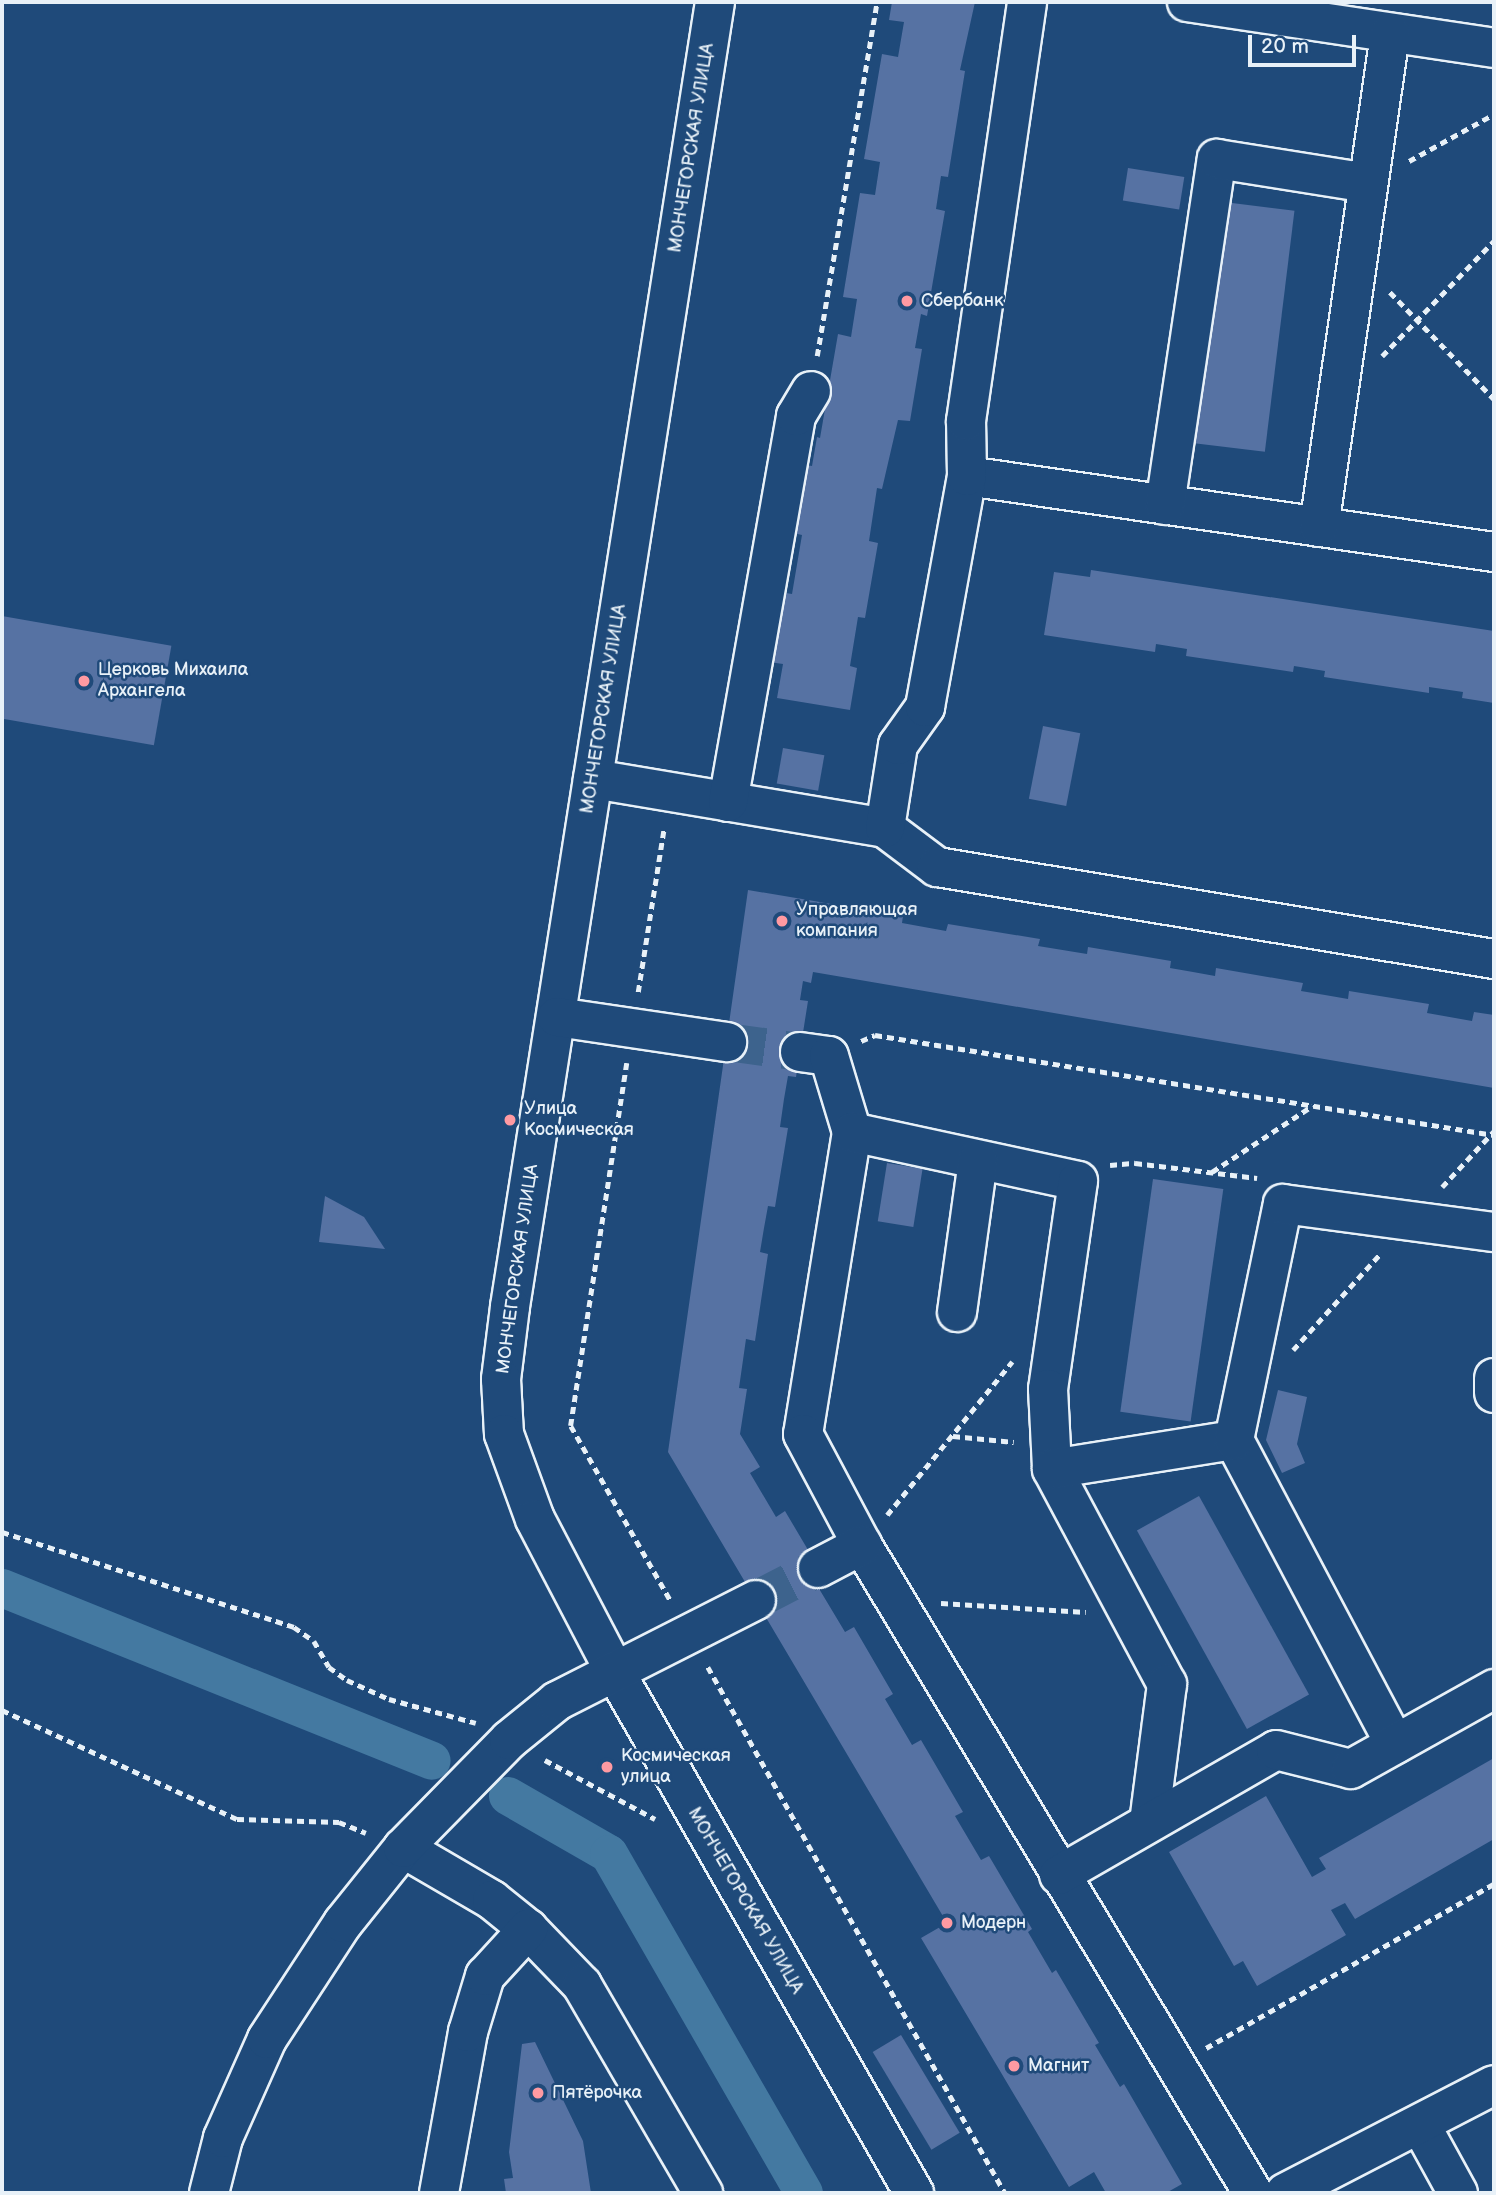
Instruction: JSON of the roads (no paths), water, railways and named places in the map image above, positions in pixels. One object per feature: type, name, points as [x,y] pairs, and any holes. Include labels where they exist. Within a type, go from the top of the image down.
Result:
[{"type":"street","name":"МОНЧЕГОРСКАЯ УЛИЦА","points":[[715,2],[501,1379],[504,1434],[535,1519],[615,1672],[914,2193]]},
{"type":"street","points":[[885,828],[898,745],[925,707],[967,476],[966,421],[1027,2]]},
{"type":"street","points":[[1186,2],[1494,48]]},
{"type":"street","points":[[1319,527],[1390,33]]},
{"type":"street","points":[[1165,505],[1217,159],[1368,183]]},
{"type":"street","points":[[728,802],[796,416],[811,391]]},
{"type":"street","points":[[967,476],[1494,552]]},
{"type":"street","points":[[593,779],[885,828],[937,867],[1494,959]]},
{"type":"street","points":[[556,1017],[727,1042]]},
{"type":"street","points":[[815,1054],[852,1132],[803,1434],[894,1600],[1253,2193]]},
{"type":"street","points":[[852,1132],[1078,1181],[1048,1389],[1052,1458],[1167,1684],[1149,1822]]},
{"type":"street","points":[[957,1312],[978,1160]]},
{"type":"street","points":[[1395,1744],[1234,1440],[1283,1204],[1494,1232]]},
{"type":"street","points":[[1494,1378],[1494,1393]]},
{"type":"street","points":[[1052,1458],[1234,1440]]},
{"type":"street","points":[[818,1568],[862,1545]]},
{"type":"street","points":[[209,2193],[223,2138],[267,2039],[343,1923],[403,1848],[509,1740],[557,1701],[755,1600]]},
{"type":"street","points":[[1059,1875],[1276,1751],[1351,1769],[1494,1689]]},
{"type":"street","points":[[403,1848],[492,1900],[528,1928],[582,1985],[703,2193]]},
{"type":"street","points":[[439,2193],[468,2032],[485,1976],[528,1928]]},
{"type":"street","points":[[1285,2193],[1494,2085]]},
{"type":"street","points":[[1420,2123],[1458,2193]]},
{"type":"waterway","points":[[2,1588],[432,1761]]},
{"type":"waterway","points":[[508,1796],[609,1854],[804,2193]]},
{"type":"tunnel","points":[[727,1042],[800,1052]]},
{"type":"tunnel","points":[[756,1600],[818,1568]]},
{"type":"place","name":"Сбербанк","points":[[907,301]]},
{"type":"place","name":"Церковь Михаила Архангела","points":[[84,681]]},
{"type":"place","name":"Управляющая компания","points":[[782,921]]},
{"type":"place","name":"Улица Космическая","points":[[510,1120]]},
{"type":"place","name":"Космическая улица","points":[[607,1767]]},
{"type":"place","name":"Модерн","points":[[947,1923]]},
{"type":"place","name":"Магнит","points":[[1014,2066]]},
{"type":"place","name":"Пятёрочка","points":[[538,2093]]}]
